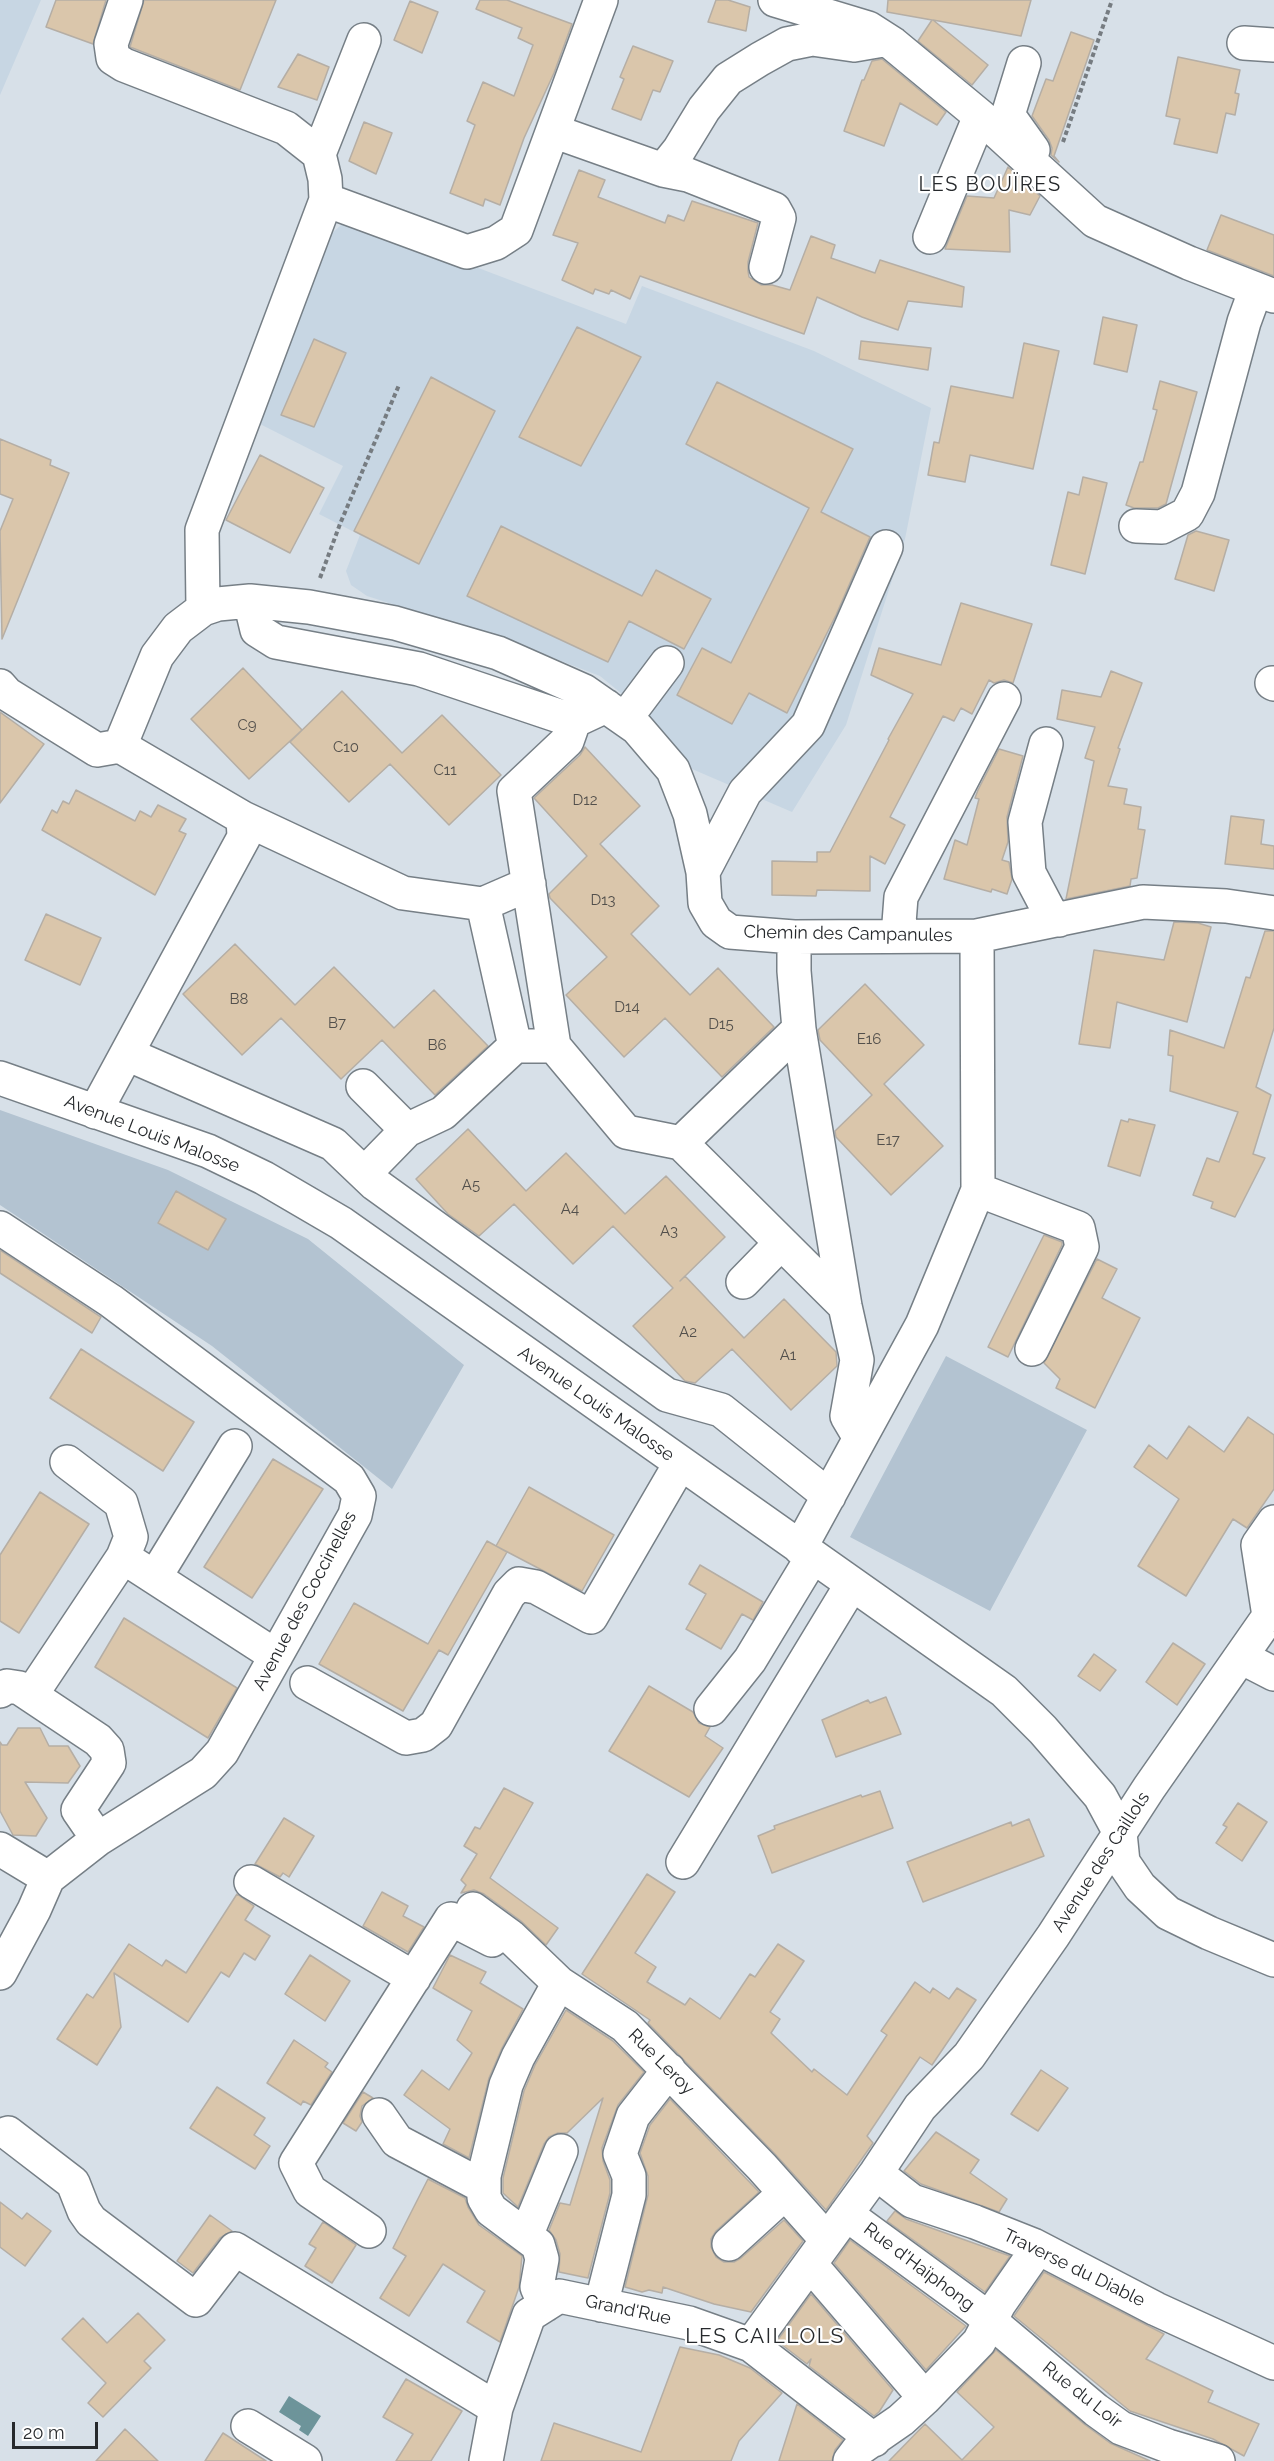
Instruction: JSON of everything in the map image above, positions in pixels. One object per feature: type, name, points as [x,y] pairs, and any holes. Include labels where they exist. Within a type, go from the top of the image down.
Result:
[{"type":"street","points":[[126,0],[111,44],[113,58],[124,65],[286,128],[319,154]]},
{"type":"street","points":[[326,200],[467,252],[496,243],[516,230],[601,0]]},
{"type":"street","points":[[774,0],[868,28],[885,39],[980,116],[1095,221],[1265,292],[1244,322],[1198,493],[1187,514],[1162,528],[1136,526]]},
{"type":"street","points":[[663,170],[728,79],[760,58],[787,44],[812,39],[854,45],[885,39]]},
{"type":"street","points":[[203,609],[202,530],[326,200],[325,179],[319,154],[364,40]]},
{"type":"street","points":[[1024,63],[1008,115],[1028,140],[1050,180]]},
{"type":"street","points":[[930,237],[980,116]]},
{"type":"street","points":[[554,130],[663,170],[688,175],[774,209],[779,218],[766,267]]},
{"type":"street","points":[[703,872],[745,792],[808,725],[886,547]]},
{"type":"street","points":[[250,601],[257,630],[276,642],[418,669],[574,721],[616,712],[667,663]]},
{"type":"street","name":"Chemin des Campanules","points":[[120,746],[157,656],[178,628],[203,609],[218,604],[250,601],[309,606],[394,623],[498,652],[584,691],[637,728],[673,770],[690,814],[703,872],[705,903],[716,922],[730,932],[794,937],[977,936],[1143,902],[1226,906],[1274,913]]},
{"type":"street","points":[[0,686],[16,700],[97,750],[120,746],[243,818],[403,893],[483,904],[529,884]]},
{"type":"street","points":[[898,936],[901,897],[1004,699]]},
{"type":"street","points":[[574,721],[567,741],[514,791],[554,1046],[626,1132],[681,1143],[845,1306]]},
{"type":"street","points":[[1046,744],[1025,822],[1029,873],[1049,911],[1059,920]]},
{"type":"street","points":[[95,1112],[244,837],[243,818]]},
{"type":"street","points":[[483,904],[515,1046]]},
{"type":"street","points":[[711,1709],[750,1660],[807,1552],[829,1496],[922,1325],[978,1190],[977,936]]},
{"type":"street","points":[[794,937],[794,972],[799,1029],[845,1306],[857,1360],[847,1416],[861,1438]]},
{"type":"street","points":[[681,1143],[799,1029]]},
{"type":"street","points":[[365,1173],[407,1130],[443,1113],[515,1046],[554,1046]]},
{"type":"street","points":[[127,1054],[333,1144],[375,1184],[667,1395],[721,1410],[829,1496]]},
{"type":"street","name":"Avenue Louis Malosse","points":[[0,1078],[208,1151],[264,1178],[341,1223],[1004,1691],[1043,1730],[1100,1796],[1120,1833]]},
{"type":"street","points":[[363,1086],[407,1130]]},
{"type":"street","points":[[978,1190],[1078,1228],[1082,1247],[1032,1349]]},
{"type":"street","name":"Avenue des Coccinelles","points":[[0,1228],[111,1301],[349,1479],[359,1496],[355,1515],[222,1752],[203,1773],[98,1839],[48,1878],[34,1910],[0,1973]]},
{"type":"street","points":[[742,1282],[781,1243]]},
{"type":"street","points":[[155,1577],[235,1446]]},
{"type":"street","points":[[67,1462],[121,1503],[131,1537],[123,1557],[15,1693],[98,1740],[107,1750],[109,1763],[78,1810],[98,1839]]},
{"type":"street","points":[[307,1683],[406,1738],[423,1735],[436,1725],[509,1594],[519,1584],[536,1587],[591,1617],[680,1464]]},
{"type":"street","points":[[1272,1612],[1258,1545],[1274,1522]]},
{"type":"street","points":[[123,1557],[276,1656]]},
{"type":"street","points":[[683,1862],[852,1584]]},
{"type":"street","name":"Avenue des Caillols","points":[[876,2173],[920,2107],[969,2056],[1272,1612]]},
{"type":"street","points":[[1241,1657],[1274,1674]]},
{"type":"street","points":[[1120,1833],[1123,1862],[1140,1887],[1168,1913],[1209,1934],[1274,1960]]},
{"type":"street","points":[[0,1849],[48,1878]]},
{"type":"street","points":[[251,1882],[414,1978]]},
{"type":"street","name":"Rue Leroy","points":[[473,1909],[510,1936],[559,1983],[625,2026],[785,2193],[818,2252],[925,2398]]},
{"type":"street","points":[[369,2230],[310,2191],[296,2163],[451,1919],[504,1947],[527,1953]]},
{"type":"street","points":[[486,2461],[496,2408],[529,2315],[545,2305],[537,2287],[542,2259],[538,2245],[490,2210],[484,2198],[484,2176],[506,2085],[518,2057],[559,1983]]},
{"type":"street","points":[[601,2305],[629,2195],[629,2176],[620,2154],[633,2116],[669,2070]]},
{"type":"street","points":[[380,2115],[397,2140],[484,2187]]},
{"type":"street","points":[[8,2133],[73,2183],[84,2211],[91,2221],[196,2300],[235,2249],[496,2408]]},
{"type":"street","points":[[526,2236],[561,2151]]},
{"type":"street","points":[[751,2345],[876,2173]]},
{"type":"street","name":"Traverse du Diable","points":[[876,2173],[912,2201],[975,2222],[1038,2248],[1156,2309],[1274,2362]]},
{"type":"street","points":[[729,2244],[785,2193]]},
{"type":"street","name":"Rue d'Haïphong","points":[[846,2214],[991,2322]]},
{"type":"street","points":[[862,2450],[925,2398],[979,2342],[999,2304],[1038,2248]]},
{"type":"street","name":"Grand'Rue","points":[[545,2305],[559,2296],[689,2323],[751,2345],[862,2450]]},
{"type":"street","name":"Rue du Loir","points":[[991,2322],[1096,2410],[1121,2428],[1168,2446],[1218,2461]]},
{"type":"street","points":[[248,2426],[305,2461]]},
{"type":"path","points":[[1050,180],[1112,0]]},
{"type":"path","points":[[309,606],[340,524],[399,385]]},
{"type":"shaded area","points":[[0,0],[41,0],[0,95]]},
{"type":"shaded area","points":[[341,225],[365,225],[626,324],[642,286],[814,351],[931,408],[905,539],[846,725],[792,812],[692,769],[649,716],[600,676],[517,644],[367,596],[351,585],[346,571],[360,535],[319,514],[343,466],[254,421],[328,237]]},
{"type":"shaded area","points":[[0,1110],[168,1170],[308,1239],[464,1365],[392,1489],[212,1346],[0,1205]]},
{"type":"shaded area","points":[[946,1356],[1087,1430],[990,1611],[850,1537]]},
{"type":"shaded area","points":[[289,2396],[321,2416],[308,2436],[299,2430],[301,2426],[279,2412]]},
{"type":"building","points":[[56,0],[106,0],[93,44],[46,27]]},
{"type":"building","points":[[144,0],[276,0],[240,90],[130,47]]},
{"type":"building","points":[[480,0],[507,0],[572,24],[554,73],[524,138],[500,205],[485,199],[483,206],[450,193],[475,125],[467,121],[483,82],[514,96],[533,45],[518,38],[522,28],[476,9]]},
{"type":"building","points":[[716,0],[728,0],[750,7],[746,31],[708,22]]},
{"type":"building","points":[[888,0],[1031,0],[1021,36],[933,20],[988,65],[972,85],[918,41],[932,20],[887,12]]},
{"type":"building","points":[[410,1],[438,12],[422,53],[394,40]]},
{"type":"building","points":[[1071,32],[1094,40],[1054,156],[1059,162],[1051,155],[1052,148],[1049,140],[1032,116],[1046,79],[1053,81]]},
{"type":"building","points":[[633,46],[673,61],[660,92],[653,90],[641,120],[612,109],[624,79],[620,77]]},
{"type":"building","points":[[298,54],[329,67],[317,100],[278,87]]},
{"type":"building","points":[[1178,57],[1240,70],[1235,93],[1239,94],[1235,115],[1226,113],[1217,153],[1174,144],[1180,119],[1166,116]]},
{"type":"building","points":[[882,59],[946,112],[937,125],[900,103],[884,146],[844,131],[862,80],[872,61]]},
{"type":"building","points":[[364,122],[392,133],[376,174],[349,161]]},
{"type":"building","points":[[1008,167],[1040,196],[1030,215],[1009,210],[1010,252],[945,249],[967,196],[994,198]]},
{"type":"building","points":[[579,170],[605,180],[598,197],[665,223],[668,215],[684,221],[692,201],[758,223],[748,262],[748,271],[749,277],[761,285],[772,285],[790,290],[811,236],[835,245],[831,258],[875,273],[880,260],[964,287],[962,307],[908,301],[898,330],[817,297],[804,334],[640,276],[630,299],[611,290],[609,294],[595,289],[593,294],[562,280],[578,243],[553,235]]},
{"type":"building","points":[[1221,215],[1274,235],[1274,276],[1207,250]]},
{"type":"building","points":[[1103,317],[1137,325],[1127,372],[1094,364]]},
{"type":"building","points":[[577,327],[641,357],[581,466],[519,437]]},
{"type":"building","points":[[314,339],[346,353],[314,427],[281,415]]},
{"type":"building","points":[[861,341],[931,348],[928,370],[859,359]]},
{"type":"building","points":[[1024,343],[1059,351],[1033,469],[970,455],[965,482],[928,475],[934,442],[939,443],[951,386],[1013,398]]},
{"type":"building","points":[[431,377],[495,411],[419,564],[354,531]]},
{"type":"building","points":[[1160,381],[1197,392],[1166,504],[1158,508],[1134,508],[1126,505],[1140,462],[1143,462],[1157,410],[1153,409]]},
{"type":"building","points":[[717,382],[853,449],[821,512],[870,537],[836,615],[787,713],[749,693],[732,724],[677,695],[702,648],[731,663],[809,508],[686,444]]},
{"type":"building","points":[[0,439],[51,460],[50,465],[69,473],[2,639],[0,531],[13,499],[0,494]]},
{"type":"building","points":[[260,455],[324,488],[290,553],[226,520]]},
{"type":"building","points":[[1083,477],[1107,483],[1085,574],[1051,565],[1068,492],[1079,495]]},
{"type":"building","points":[[501,526],[642,596],[656,570],[711,599],[684,649],[629,621],[608,662],[467,596]]},
{"type":"building","points":[[1196,531],[1229,540],[1214,591],[1175,579],[1188,535]]},
{"type":"building","points":[[961,603],[1032,624],[1013,683],[1004,680],[994,683],[989,680],[972,714],[961,708],[954,721],[943,716],[890,817],[905,825],[885,864],[870,856],[870,891],[817,890],[816,896],[772,895],[772,861],[817,862],[817,852],[830,852],[913,694],[871,675],[879,648],[941,665]]},
{"type":"building","points":[[243,668],[302,730],[249,779],[191,719]]},
{"type":"building","points":[[1111,671],[1142,683],[1118,748],[1120,749],[1108,786],[1127,789],[1124,804],[1141,807],[1138,829],[1145,830],[1137,878],[1131,879],[1130,886],[1066,899],[1094,761],[1085,758],[1095,727],[1057,719],[1062,690],[1101,697]]},
{"type":"building","points":[[342,691],[402,753],[442,715],[501,775],[449,825],[390,764],[349,802],[290,742]]},
{"type":"building","points":[[0,712],[44,744],[0,803]]},
{"type":"building","points":[[585,747],[640,806],[600,844],[659,906],[631,934],[690,995],[718,968],[774,1027],[722,1077],[665,1018],[624,1057],[566,995],[607,957],[550,898],[549,894],[587,856],[534,798],[580,755]]},
{"type":"building","points":[[999,749],[1023,756],[1007,817],[1008,842],[1002,860],[1009,862],[1012,879],[1007,894],[944,879],[955,840],[967,845],[979,799],[975,798]]},
{"type":"building","points":[[76,790],[135,821],[140,811],[151,817],[158,805],[186,819],[179,831],[186,834],[155,895],[42,830],[52,810],[57,813],[63,801],[69,804]]},
{"type":"building","points":[[1231,816],[1264,820],[1261,844],[1274,846],[1274,869],[1225,864]]},
{"type":"building","points":[[46,914],[101,938],[80,985],[25,960]]},
{"type":"building","points":[[1174,922],[1198,923],[1211,927],[1187,1022],[1117,1002],[1110,1048],[1079,1044],[1094,950],[1164,960]]},
{"type":"building","points":[[1265,931],[1274,931],[1274,1028],[1256,1087],[1271,1095],[1253,1154],[1265,1158],[1235,1217],[1211,1208],[1213,1202],[1193,1195],[1207,1158],[1219,1162],[1238,1112],[1170,1091],[1173,1056],[1168,1055],[1170,1030],[1224,1048],[1246,977],[1250,978]]},
{"type":"building","points":[[235,944],[295,1005],[334,967],[394,1028],[434,990],[488,1046],[435,1095],[382,1040],[341,1079],[281,1018],[242,1055],[183,994]]},
{"type":"building","points":[[865,984],[924,1045],[884,1084],[943,1146],[891,1195],[836,1137],[835,1131],[872,1095],[820,1040],[818,1030]]},
{"type":"building","points":[[1129,1119],[1155,1125],[1140,1176],[1108,1166],[1121,1120],[1128,1122]]},
{"type":"building","points":[[468,1129],[526,1191],[566,1153],[625,1214],[666,1176],[725,1237],[685,1276],[744,1338],[784,1299],[836,1352],[837,1366],[791,1410],[732,1349],[695,1383],[685,1381],[633,1326],[673,1288],[613,1226],[573,1264],[514,1204],[479,1236],[448,1214],[416,1179]]},
{"type":"building","points":[[176,1191],[226,1219],[208,1250],[158,1223]]},
{"type":"building","points":[[1044,1235],[1062,1242],[1062,1245],[1008,1357],[988,1347]]},
{"type":"building","points":[[0,1250],[101,1317],[92,1333],[0,1273]]},
{"type":"building","points":[[1097,1259],[1117,1269],[1102,1298],[1140,1318],[1095,1408],[1056,1388],[1060,1379],[1044,1363]]},
{"type":"building","points":[[81,1349],[194,1422],[163,1471],[50,1398]]},
{"type":"building","points":[[1248,1417],[1274,1435],[1274,1489],[1247,1528],[1233,1519],[1186,1596],[1138,1566],[1179,1499],[1134,1467],[1149,1445],[1167,1459],[1189,1426],[1224,1452]]},
{"type":"building","points":[[273,1459],[323,1489],[252,1598],[204,1567]]},
{"type":"building","points":[[529,1487],[614,1535],[582,1591],[496,1546]]},
{"type":"building","points":[[40,1492],[89,1524],[19,1633],[0,1621],[0,1555]]},
{"type":"building","points":[[487,1541],[507,1552],[448,1655],[439,1650],[403,1711],[319,1664],[354,1603],[428,1644]]},
{"type":"building","points":[[700,1565],[763,1602],[753,1620],[742,1614],[721,1649],[686,1629],[706,1594],[689,1584]]},
{"type":"building","points":[[124,1618],[237,1688],[208,1738],[95,1667]]},
{"type":"building","points":[[1173,1643],[1205,1664],[1177,1705],[1146,1682]]},
{"type":"building","points":[[1094,1654],[1116,1670],[1100,1691],[1078,1676]]},
{"type":"building","points":[[649,1686],[693,1712],[699,1723],[710,1727],[705,1736],[723,1748],[689,1797],[609,1751]]},
{"type":"building","points":[[886,1697],[901,1734],[836,1757],[822,1720],[868,1700],[870,1703]]},
{"type":"building","points":[[18,1728],[40,1728],[49,1746],[68,1746],[80,1766],[68,1783],[25,1782],[47,1818],[36,1836],[13,1835],[0,1811],[0,1742],[2,1745],[7,1745]]},
{"type":"building","points":[[504,1788],[533,1803],[490,1878],[558,1928],[546,1945],[521,1921],[484,1894],[474,1890],[461,1893],[466,1885],[461,1880],[477,1854],[464,1846],[475,1827],[480,1829]]},
{"type":"building","points":[[880,1791],[893,1828],[772,1873],[758,1836],[775,1829],[774,1826],[861,1795],[862,1797]]},
{"type":"building","points":[[1238,1803],[1267,1822],[1242,1861],[1216,1843],[1227,1827],[1223,1825]]},
{"type":"building","points":[[284,1818],[314,1836],[289,1877],[283,1873],[280,1877],[255,1864]]},
{"type":"building","points":[[1029,1819],[1044,1856],[923,1902],[907,1862],[1011,1822],[1012,1826]]},
{"type":"building","points":[[647,1874],[675,1892],[635,1953],[656,1967],[647,1982],[685,2005],[690,1998],[720,2019],[750,1974],[755,1977],[778,1944],[804,1961],[770,2012],[780,2019],[771,2033],[812,2072],[814,2069],[847,2095],[887,2035],[881,2031],[915,1982],[930,1993],[933,1988],[949,1999],[957,1988],[976,2000],[932,2065],[920,2057],[867,2136],[873,2143],[826,2210],[648,2023],[650,2020],[582,1974]]},
{"type":"building","points":[[382,1892],[408,1906],[403,1916],[424,1927],[408,1952],[363,1926]]},
{"type":"building","points":[[237,1894],[254,1906],[245,1920],[270,1936],[255,1960],[244,1953],[229,1977],[221,1972],[188,2022],[114,1973],[121,2027],[97,2065],[57,2039],[87,1994],[93,1998],[129,1944],[162,1966],[166,1960],[186,1973]]},
{"type":"building","points":[[310,1955],[350,1981],[325,2021],[285,1994]]},
{"type":"building","points":[[450,1955],[486,1972],[480,1983],[523,2009],[489,2078],[469,2158],[443,2144],[450,2129],[404,2095],[422,2070],[449,2090],[472,2053],[457,2040],[472,2011],[433,1988]]},
{"type":"building","points":[[566,2010],[613,2041],[644,2072],[618,2105],[602,2148],[603,2161],[610,2180],[610,2193],[588,2278],[559,2272],[560,2254],[556,2240],[549,2230],[560,2203],[570,2205],[603,2098],[567,2133],[558,2133],[549,2137],[518,2207],[503,2193],[503,2178],[524,2091],[535,2065]]},
{"type":"building","points":[[294,2040],[328,2063],[325,2067],[332,2072],[311,2105],[303,2101],[301,2105],[267,2083]]},
{"type":"building","points":[[1041,2070],[1068,2088],[1038,2131],[1011,2114]]},
{"type":"building","points":[[217,2087],[265,2118],[254,2135],[270,2146],[255,2169],[190,2128]]},
{"type":"building","points":[[363,2092],[373,2098],[362,2106],[360,2116],[362,2122],[356,2131],[343,2123]]},
{"type":"building","points":[[670,2099],[759,2192],[716,2231],[711,2239],[711,2247],[716,2257],[724,2262],[734,2262],[784,2220],[803,2241],[751,2312],[714,2304],[663,2287],[662,2293],[649,2290],[642,2292],[625,2287],[648,2195],[648,2176],[640,2153],[650,2125]]},
{"type":"building","points":[[936,2132],[979,2160],[970,2173],[1007,2199],[999,2212],[921,2184],[904,2171]]},
{"type":"building","points":[[428,2179],[465,2198],[479,2225],[522,2256],[519,2287],[500,2342],[467,2322],[485,2291],[443,2264],[409,2316],[380,2298],[406,2256],[393,2248]]},
{"type":"building","points":[[0,2202],[22,2219],[27,2213],[51,2231],[25,2266],[0,2247]]},
{"type":"building","points":[[895,2211],[906,2219],[1010,2256],[985,2292],[887,2221]]},
{"type":"building","points":[[210,2215],[232,2231],[220,2238],[193,2273],[177,2261]]},
{"type":"building","points":[[323,2222],[356,2245],[332,2283],[305,2266],[316,2248],[309,2244]]},
{"type":"building","points":[[850,2240],[966,2326],[926,2370],[834,2263]]},
{"type":"building","points":[[1044,2272],[1164,2334],[1146,2359],[1213,2391],[1208,2402],[1259,2424],[1244,2456],[1213,2439],[1130,2411],[1014,2316]]},
{"type":"building","points":[[811,2294],[893,2390],[874,2416],[809,2366],[811,2359],[807,2364],[777,2341]]},
{"type":"building","points":[[138,2313],[165,2340],[144,2361],[151,2368],[103,2417],[88,2403],[106,2383],[62,2339],[83,2318],[107,2343]]},
{"type":"building","points":[[680,2347],[719,2355],[750,2368],[782,2393],[739,2441],[731,2461],[541,2461],[554,2423],[641,2452]]},
{"type":"building","points":[[996,2350],[1110,2443],[1150,2461],[889,2461],[925,2424],[962,2460],[994,2427],[957,2392]]},
{"type":"building","points":[[406,2379],[462,2411],[431,2461],[396,2461],[413,2434],[383,2417]]},
{"type":"building","points":[[797,2404],[843,2440],[835,2450],[832,2461],[779,2461]]},
{"type":"building","points":[[125,2429],[158,2461],[96,2461]]},
{"type":"building","points":[[223,2433],[266,2461],[205,2461]]},
{"type":"district","name":"LES BOUÏRES","points":[[990,185]]},
{"type":"district","name":"LES CAILLOLS","points":[[765,2337]]}]
